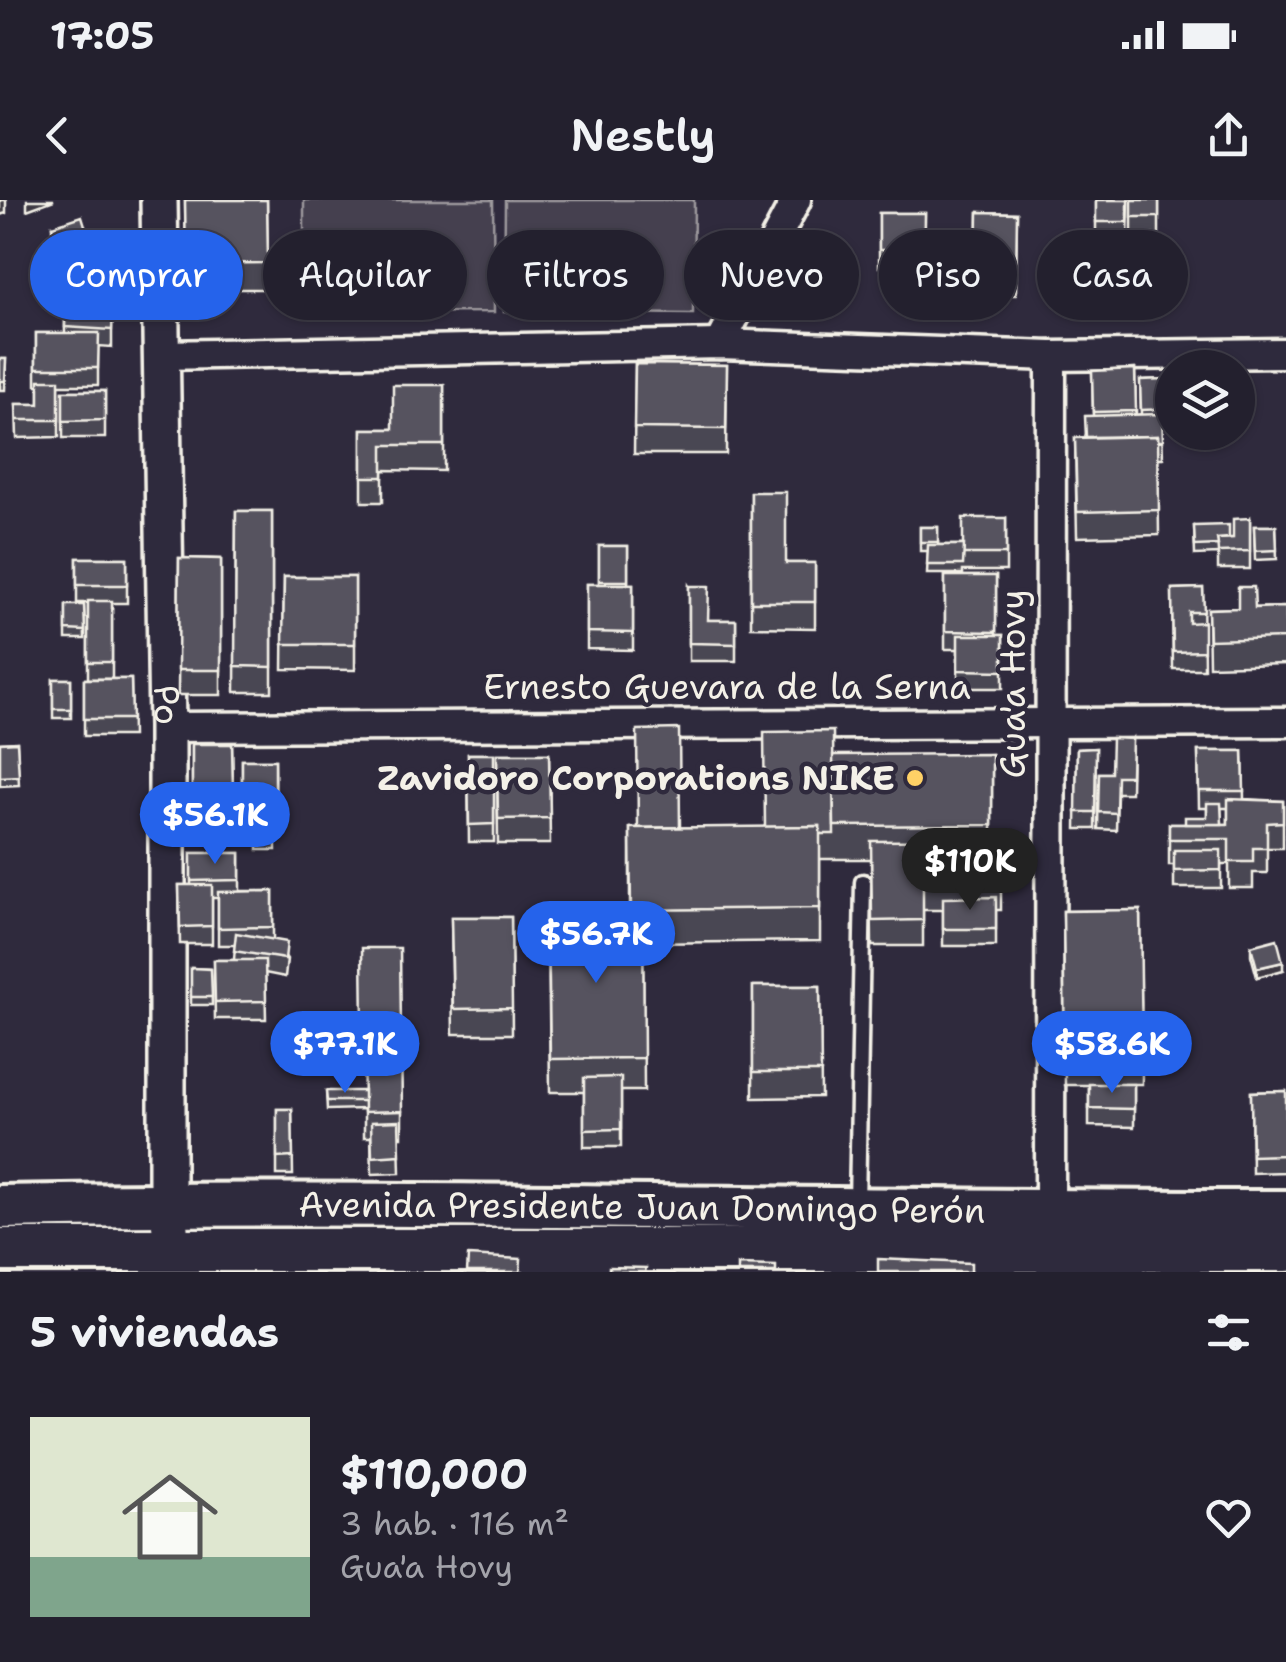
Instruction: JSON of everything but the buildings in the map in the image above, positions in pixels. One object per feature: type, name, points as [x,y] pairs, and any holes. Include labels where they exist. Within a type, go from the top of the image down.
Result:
[{"type":"main road","name":"Avenida Presidente Juan Domingo Perón","points":[[0,1208],[167,1204],[857,1211],[1050,1248],[1286,1212]]},
{"type":"main road","points":[[289,1248],[290,1206]]},
{"type":"main road","name":"Avenida Presidente Juan Domingo Perón","points":[[0,1250],[172,1260],[289,1248],[606,1255],[1050,1248],[1286,1250]]},
{"type":"street","name":"Po","points":[[159,200],[168,727],[167,1204],[172,1260]]},
{"type":"street","points":[[720,344],[796,200]]},
{"type":"street","points":[[163,355],[720,344],[1051,356],[1286,353]]},
{"type":"street","name":"Gua'a Hovy","points":[[1050,1248],[1051,356]]},
{"type":"street","name":"Ernesto Guevara de la Serna","points":[[168,727],[1286,722]]},
{"type":"lane","points":[[857,1211],[863,882]]},
{"type":"shaded area","points":[[304,200],[493,200],[493,230],[487,230],[487,312],[467,312],[467,230],[304,230]]},
{"type":"shaded area","points":[[505,200],[694,200],[694,230],[684,230],[684,314],[664,314],[664,230],[505,230]]},
{"type":"place","name":"Zavidoro Corporations NIKE","points":[[915,778]]}]
